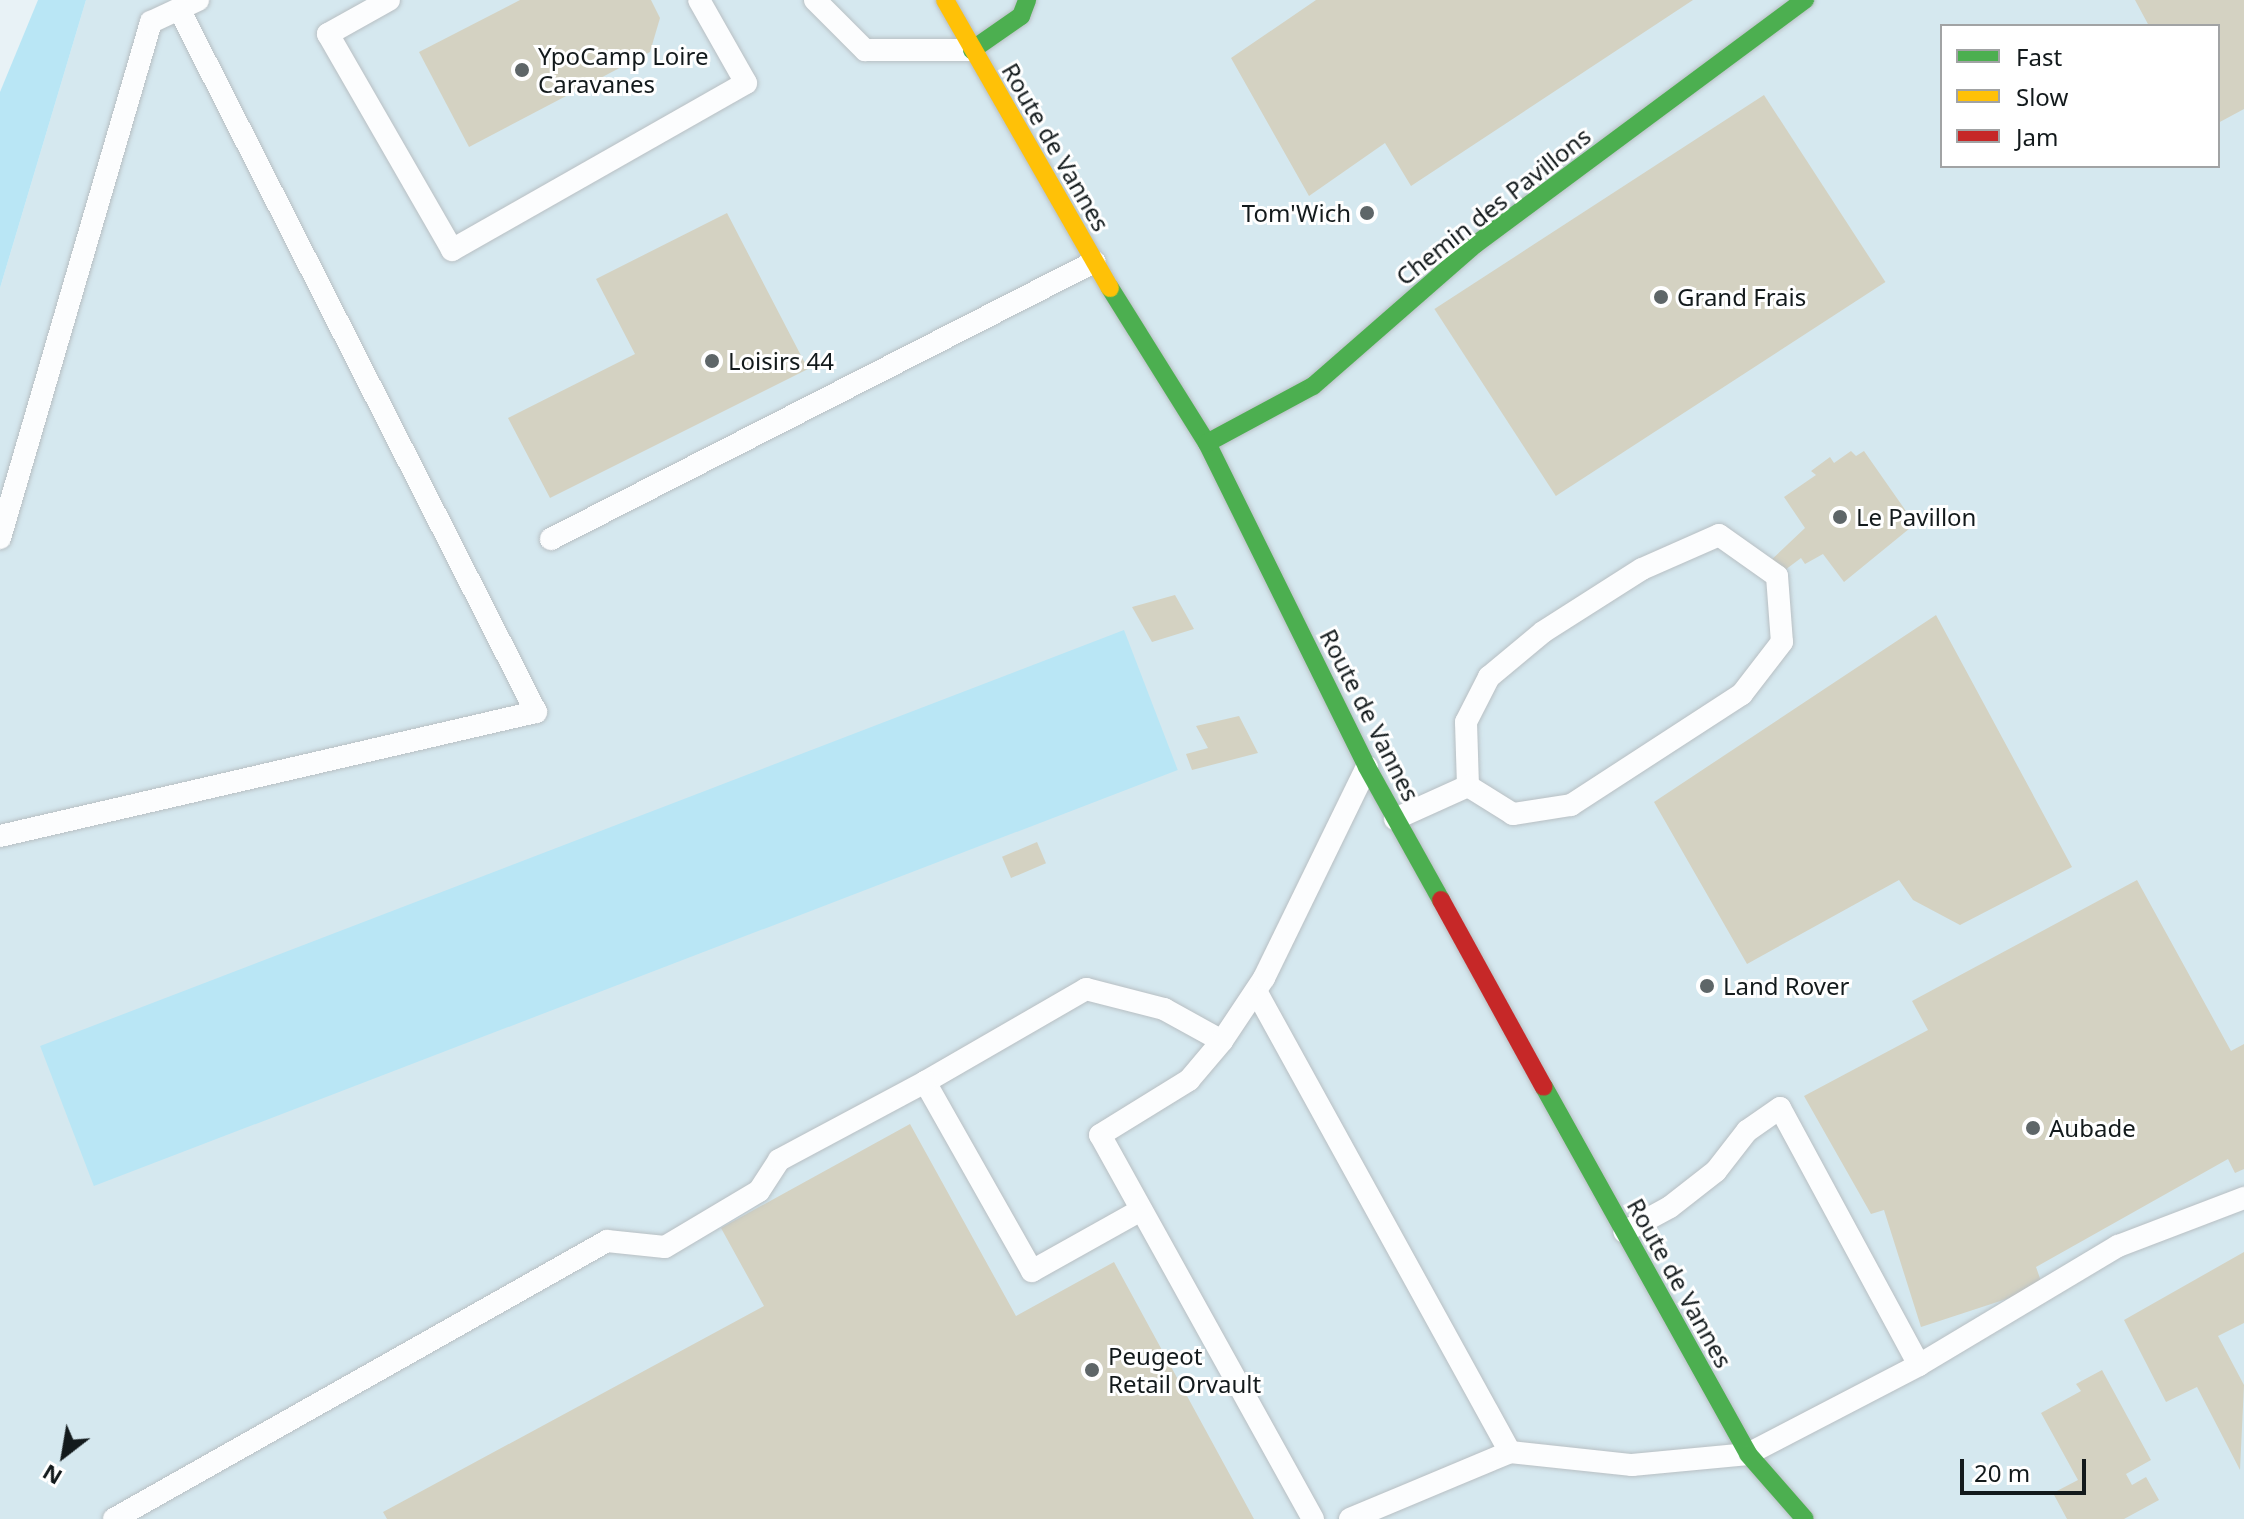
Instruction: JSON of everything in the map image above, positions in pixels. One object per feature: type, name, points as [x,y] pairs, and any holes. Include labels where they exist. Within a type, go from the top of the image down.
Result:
[{"type":"main road","name":"Route de Vannes","points":[[945,0],[1094,262],[1207,443],[1367,767],[1748,1454],[1805,1519]]},
{"type":"main road","points":[[972,50],[1021,16],[1027,0]]},
{"type":"main road","name":"Chemin des Pavillons","points":[[1207,443],[1313,386],[1476,244],[1805,0]]},
{"type":"main road","name":"Route de Vannes","points":[[1748,1454],[1758,1493]]},
{"type":"lane","points":[[0,538],[158,0]]},
{"type":"lane","points":[[389,0],[328,34],[452,250],[746,83],[699,0]]},
{"type":"lane","points":[[815,0],[865,50],[972,50]]},
{"type":"lane","points":[[0,836],[536,712],[189,4],[151,22]]},
{"type":"lane","points":[[551,539],[1094,262]]},
{"type":"lane","points":[[1719,535],[1777,576],[1782,642],[1742,694],[1571,805],[1513,814],[1468,786],[1466,722],[1489,677],[1543,632],[1642,569],[1719,535]]},
{"type":"lane","points":[[1313,1519],[1100,1135],[1189,1080],[1222,1041],[1256,991],[1367,767]]},
{"type":"lane","points":[[1395,819],[1468,786]]},
{"type":"lane","points":[[114,1519],[607,1241],[665,1247],[759,1191],[779,1160],[925,1082],[1086,989],[1164,1009],[1222,1041]]},
{"type":"lane","points":[[1256,991],[1510,1452]]},
{"type":"lane","points":[[925,1082],[1032,1271],[1141,1210]]},
{"type":"lane","points":[[1624,1232],[1670,1207],[1704,1180],[1747,1131],[1780,1108],[1919,1365]]},
{"type":"lane","points":[[1350,1519],[1510,1452],[1632,1465],[1748,1454],[1919,1365],[2118,1246],[2244,1198]]},
{"type":"shaded area","points":[[38,0],[86,0],[0,288],[0,92]]},
{"type":"shaded area","points":[[86,0],[2244,0],[2244,1519],[0,1519],[0,288]]},
{"type":"shaded area","points":[[1124,630],[1178,770],[94,1186],[40,1046]]},
{"type":"building","name":"YpoCamp Loire Caravanes","points":[[520,0],[651,0],[660,18],[650,52],[469,147],[419,52]]},
{"type":"building","points":[[1316,0],[1693,0],[1411,186],[1385,143],[1309,196],[1231,58]]},
{"type":"building","points":[[2135,0],[2244,0],[2244,109],[2220,122],[2220,24],[2148,24]]},
{"type":"building","name":"Grand Frais","points":[[1764,95],[1885,282],[1556,496],[1434,309]]},
{"type":"building","name":"Loisirs 44","points":[[727,213],[808,369],[550,498],[508,418],[635,354],[596,279]]},
{"type":"building","points":[[1851,451],[1856,456],[1864,451],[1915,524],[1844,582],[1823,554],[1805,564],[1801,558],[1777,576],[1768,563],[1805,528],[1784,497],[1816,475],[1811,471],[1830,457],[1834,463]]},
{"type":"building","points":[[1175,595],[1194,629],[1152,642],[1132,607]]},
{"type":"building","points":[[1936,615],[2072,867],[1960,925],[1913,900],[1899,880],[1747,964],[1654,802]]},
{"type":"building","points":[[1239,716],[1258,753],[1192,770],[1186,754],[1208,748],[1196,726]]},
{"type":"building","points":[[1037,842],[1046,863],[1011,878],[1002,857]]},
{"type":"building","name":"Aubade","points":[[2137,880],[2231,1051],[2244,1044],[2244,1169],[2235,1173],[2228,1159],[2036,1267],[2043,1287],[1921,1327],[1884,1210],[1871,1214],[1804,1096],[1928,1030],[1912,1001]]},
{"type":"building","points":[[910,1124],[1016,1316],[1114,1262],[1254,1519],[387,1519],[383,1512],[764,1306],[721,1228]]},
{"type":"building","points":[[2244,1252],[2244,1323],[2218,1336],[2244,1385],[2240,1470],[2197,1387],[2166,1402],[2124,1320]]},
{"type":"building","points":[[2102,1370],[2151,1460],[2126,1474],[2132,1485],[2146,1477],[2159,1500],[2124,1519],[2067,1519],[2053,1493],[2078,1480],[2041,1413],[2081,1391],[2076,1384]]},
{"type":"traffic: fast","points":[[972,50],[1021,16],[1027,0]]},
{"type":"traffic: fast","points":[[1207,443],[1313,386],[1476,244],[1805,0]]},
{"type":"traffic: fast","points":[[1110,288],[1207,443],[1367,767],[1441,900]]},
{"type":"traffic: fast","points":[[1544,1087],[1748,1454],[1805,1519]]},
{"type":"traffic: slow","points":[[945,0],[1110,288]]},
{"type":"traffic: jam","points":[[1441,900],[1544,1087]]},
{"type":"place","name":"YpoCamp Loire Caravanes","points":[[522,70]]},
{"type":"place","name":"Tom'Wich","points":[[1367,213]]},
{"type":"place","name":"Grand Frais","points":[[1661,297]]},
{"type":"place","name":"Loisirs 44","points":[[712,361]]},
{"type":"place","name":"Le Pavillon","points":[[1840,517]]},
{"type":"place","name":"Land Rover","points":[[1707,986]]},
{"type":"place","name":"Aubade","points":[[2033,1128]]},
{"type":"place","name":"Peugeot Retail Orvault","points":[[1092,1370]]}]
